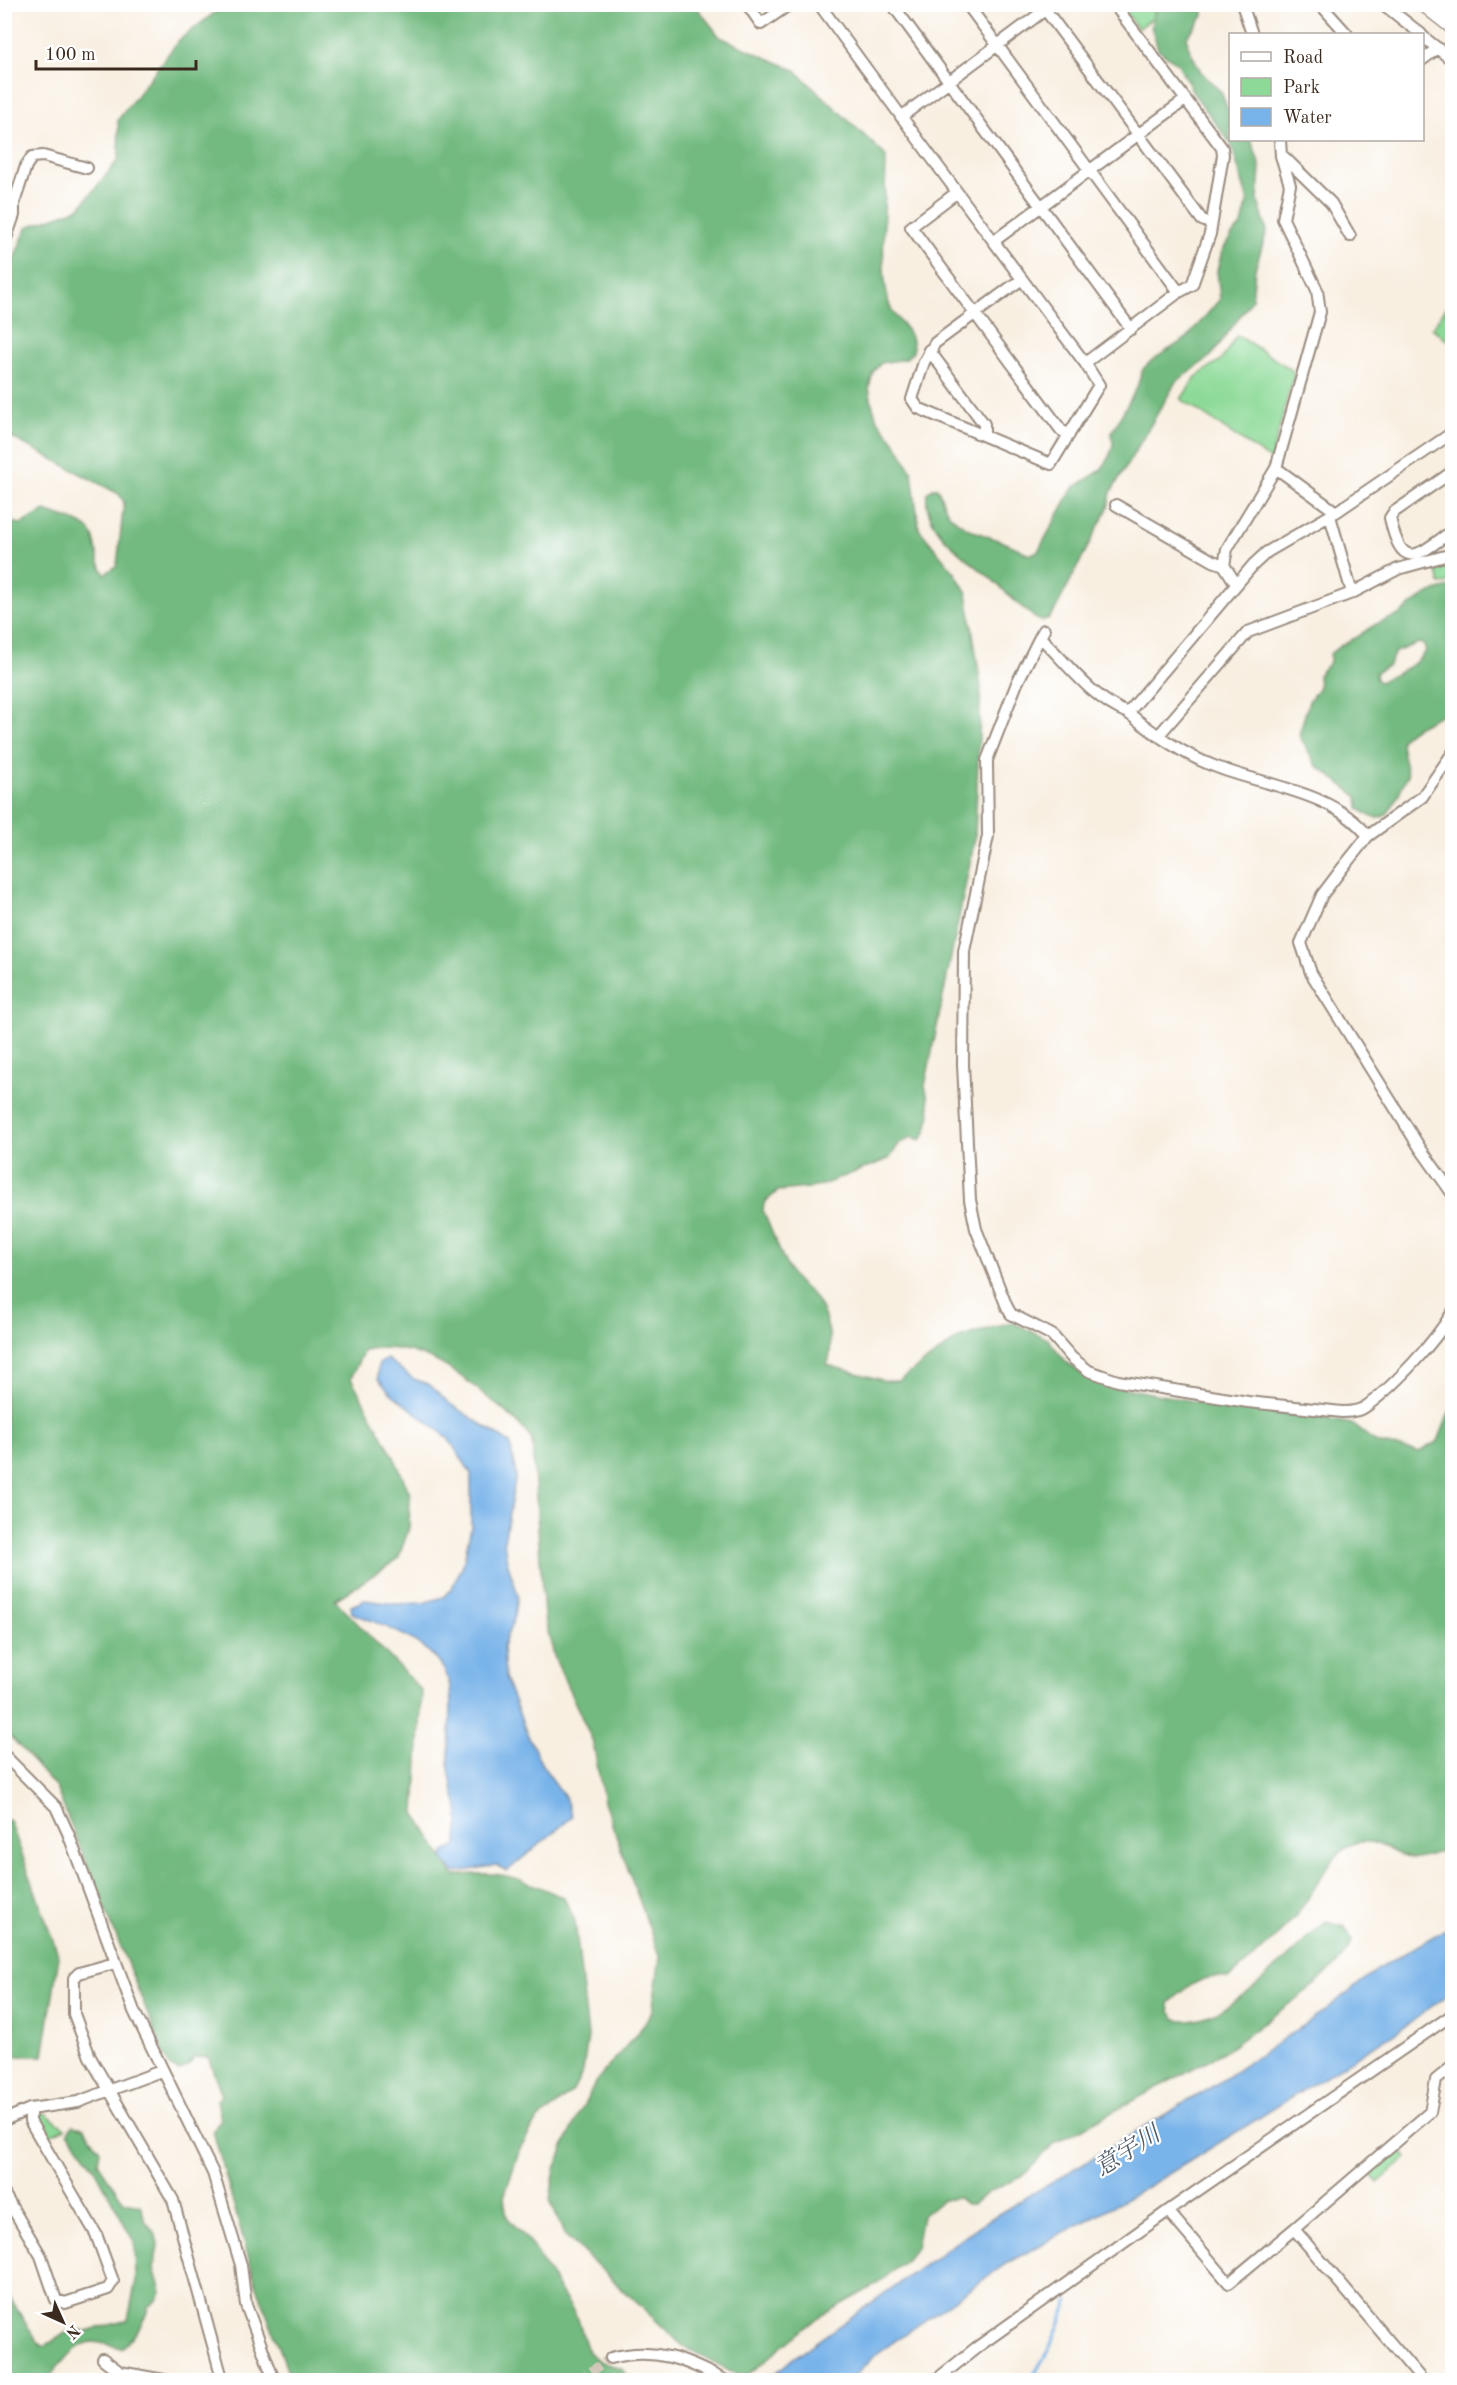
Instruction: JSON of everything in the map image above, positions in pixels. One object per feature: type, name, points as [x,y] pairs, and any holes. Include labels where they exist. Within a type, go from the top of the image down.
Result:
[{"type":"highway","points":[[1424,4],[1452,26]]},
{"type":"street","points":[[747,4],[761,24],[790,4]]},
{"type":"street","points":[[819,4],[956,193],[994,241],[1085,363],[1099,384],[1051,464],[918,408],[912,399],[929,350],[1022,279]]},
{"type":"street","points":[[892,4],[1131,329]]},
{"type":"street","points":[[967,4],[1179,292]]},
{"type":"street","points":[[1085,363],[1179,292],[1192,285],[1210,234],[1223,154],[1222,148],[1114,4]]},
{"type":"street","points":[[1242,4],[1252,33]]},
{"type":"street","points":[[1321,4],[1342,33]]},
{"type":"street","points":[[1383,4],[1419,33]]},
{"type":"street","points":[[901,117],[1046,6],[1138,135],[1202,219],[1210,223]]},
{"type":"street","points":[[1424,37],[1452,60]]},
{"type":"street","points":[[1424,58],[1438,48]]},
{"type":"street","points":[[994,241],[1185,100]]},
{"type":"street","points":[[1224,565],[1227,549],[1276,468],[1320,312],[1321,302],[1293,236],[1283,219],[1290,185],[1280,141]]},
{"type":"street","points":[[1281,153],[1330,203],[1350,236]]},
{"type":"street","points":[[4,244],[14,214],[9,201],[32,157],[43,156],[87,168]]},
{"type":"street","points":[[956,193],[911,227],[1061,430],[1069,435]]},
{"type":"street","points":[[929,350],[984,424],[984,435]]},
{"type":"street","points":[[1128,712],[1236,584],[1267,552],[1333,514],[1452,433]]},
{"type":"street","points":[[1276,468],[1333,514],[1352,593]]},
{"type":"street","points":[[1452,472],[1394,512],[1390,518],[1399,549],[1408,554],[1422,552],[1452,531]]},
{"type":"street","points":[[1116,505],[1213,561],[1224,565],[1236,584]]},
{"type":"street","points":[[1158,736],[1248,632],[1352,593],[1398,569],[1452,554]]},
{"type":"street","points":[[1368,836],[1359,825],[1334,808],[1302,794],[1214,766],[1158,736],[1128,712],[1117,708],[1097,694],[1042,633],[1017,683],[987,760],[988,836],[964,951],[963,1065],[970,1200],[976,1228],[1006,1307],[1011,1314],[1052,1335],[1072,1358],[1089,1371],[1118,1381],[1248,1402],[1351,1412],[1366,1407],[1418,1357],[1443,1329],[1452,1314]]},
{"type":"street","points":[[1452,754],[1422,796],[1368,836],[1322,895],[1300,943],[1304,958],[1336,1015],[1420,1148],[1452,1193]]},
{"type":"street","points":[[4,1755],[56,1807],[78,1857],[115,1963],[161,2071],[213,2173],[241,2265],[246,2305],[274,2380]]},
{"type":"street","points":[[115,1963],[79,1973],[74,1978],[74,2014],[90,2057],[173,2200],[218,2364],[225,2380]]},
{"type":"street","points":[[936,2380],[975,2348],[1168,2211],[1451,2018]]},
{"type":"street","points":[[1168,2211],[1229,2283],[1430,2112],[1436,2080],[1452,2067]]},
{"type":"street","points":[[4,2120],[30,2109],[64,2105],[109,2091],[161,2071]]},
{"type":"street","points":[[4,2194],[41,2256],[56,2300],[65,2303],[108,2289],[112,2282],[96,2234],[30,2121],[30,2109]]},
{"type":"street","points":[[1294,2229],[1422,2380]]},
{"type":"street","points":[[611,2358],[634,2352],[664,2354],[689,2362],[724,2380]]},
{"type":"street","points":[[103,2359],[120,2372],[164,2380]]},
{"type":"green space","points":[[226,4],[695,5],[720,37],[795,70],[886,156],[883,249],[885,285],[890,307],[907,329],[913,352],[905,359],[881,363],[873,372],[869,388],[877,419],[897,445],[912,472],[919,529],[955,573],[967,593],[981,687],[975,838],[925,1086],[930,1114],[925,1134],[921,1140],[912,1137],[899,1144],[889,1159],[817,1187],[778,1191],[764,1203],[763,1211],[790,1272],[795,1280],[815,1298],[823,1313],[830,1340],[827,1365],[886,1381],[898,1381],[961,1337],[1012,1322],[1048,1339],[1066,1362],[1088,1378],[1108,1385],[1225,1407],[1303,1414],[1352,1424],[1377,1443],[1419,1452],[1438,1441],[1452,1406],[1452,1844],[1443,1850],[1417,1858],[1406,1857],[1366,1842],[1358,1842],[1342,1850],[1327,1868],[1295,1917],[1271,1942],[1228,1979],[1211,1978],[1189,1987],[1169,2003],[1170,2012],[1176,2019],[1196,2019],[1216,2013],[1256,1986],[1326,1922],[1345,1927],[1352,1940],[1349,1950],[1316,1984],[1227,2050],[1055,2143],[1022,2177],[989,2192],[973,2204],[966,2204],[958,2198],[943,2200],[922,2216],[916,2247],[904,2262],[876,2285],[819,2317],[749,2374],[738,2375],[683,2346],[564,2234],[550,2200],[555,2169],[571,2130],[597,2080],[640,2030],[652,2012],[660,1958],[604,1802],[593,1742],[555,1659],[544,1617],[532,1440],[508,1414],[478,1389],[434,1360],[400,1349],[364,1350],[351,1378],[394,1457],[410,1494],[409,1528],[398,1559],[335,1600],[422,1691],[415,1813],[454,1876],[485,1874],[523,1880],[564,1898],[575,1921],[588,2036],[583,2071],[573,2091],[537,2121],[520,2148],[504,2197],[507,2217],[530,2243],[578,2319],[588,2352],[599,2361],[623,2369],[630,2380],[291,2380],[255,2281],[213,2131],[221,2119],[217,2101],[222,2095],[208,2057],[194,2058],[188,2066],[179,2071],[169,2066],[56,1788],[5,1730],[5,521],[21,524],[45,511],[77,522],[89,529],[92,534],[99,563],[105,574],[117,565],[124,502],[119,494],[5,434],[5,276],[27,227],[79,208],[119,159],[118,120],[179,40]]},
{"type":"green space","points":[[1121,5],[1164,5],[1166,8],[1138,29]]},
{"type":"green space","points":[[1156,5],[1203,5],[1203,16],[1187,37],[1188,46],[1201,72],[1221,92],[1229,112],[1229,141],[1251,141],[1260,165],[1258,201],[1267,231],[1255,269],[1252,300],[1211,356],[1176,382],[1111,492],[1108,508],[1055,610],[1049,618],[1040,621],[947,541],[931,519],[927,506],[927,493],[937,488],[949,514],[967,528],[1009,544],[1029,555],[1038,551],[1073,488],[1100,471],[1108,460],[1113,445],[1112,432],[1137,387],[1143,369],[1151,361],[1187,338],[1220,299],[1217,271],[1222,251],[1232,235],[1242,225],[1248,201],[1231,144],[1194,94],[1178,64],[1158,49],[1151,26]]},
{"type":"green space","points":[[1452,299],[1452,344],[1432,328]]},
{"type":"green space","points":[[1237,335],[1292,370],[1294,374],[1271,460],[1181,399],[1196,377],[1222,359]]},
{"type":"green space","points":[[1452,559],[1452,583],[1440,584],[1435,564]]},
{"type":"green space","points":[[1452,587],[1452,708],[1418,726],[1401,740],[1408,775],[1391,810],[1378,818],[1370,816],[1359,808],[1358,797],[1316,765],[1299,735],[1309,701],[1319,687],[1318,675],[1330,662],[1330,654],[1333,651],[1373,626],[1401,614],[1426,596]],"holes":[[[1419,643],[1424,645],[1426,650],[1411,666],[1380,682],[1376,680],[1375,673],[1389,665],[1395,652]]]},
{"type":"green space","points":[[5,1820],[10,1821],[59,1957],[43,2056],[5,2056]]},
{"type":"green space","points":[[36,2113],[45,2113],[65,2128],[45,2137],[35,2119]]},
{"type":"green space","points":[[72,2125],[84,2127],[100,2150],[98,2163],[121,2198],[125,2202],[140,2205],[146,2222],[155,2232],[158,2245],[154,2268],[161,2292],[157,2300],[148,2307],[134,2335],[121,2348],[92,2342],[79,2347],[67,2357],[47,2380],[5,2380],[5,2290],[36,2340],[45,2346],[67,2332],[87,2331],[128,2320],[136,2280],[135,2244],[93,2165],[68,2132]]},
{"type":"green space","points":[[1398,2146],[1407,2158],[1378,2183],[1368,2171]]},
{"type":"water","points":[[387,1359],[414,1379],[430,1385],[450,1404],[510,1443],[516,1475],[504,1541],[507,1561],[518,1595],[515,1616],[503,1646],[505,1677],[542,1765],[565,1797],[572,1817],[507,1871],[496,1865],[455,1873],[443,1860],[444,1852],[457,1846],[459,1819],[449,1772],[451,1711],[449,1682],[443,1669],[423,1647],[395,1631],[352,1613],[351,1606],[365,1600],[396,1604],[423,1603],[443,1597],[451,1589],[463,1565],[471,1527],[471,1473],[448,1438],[392,1394],[378,1379],[378,1365]]},
{"type":"water","name":"意宇川","points":[[1452,1925],[1452,1991],[1409,2024],[1134,2195],[1007,2263],[875,2355],[851,2380],[768,2380],[792,2359],[985,2222],[1213,2086],[1312,2020],[1378,1969]]},
{"type":"waterway","points":[[1031,2380],[1049,2349],[1069,2301]]},
{"type":"tunnel","points":[[579,2380],[611,2358]]}]
